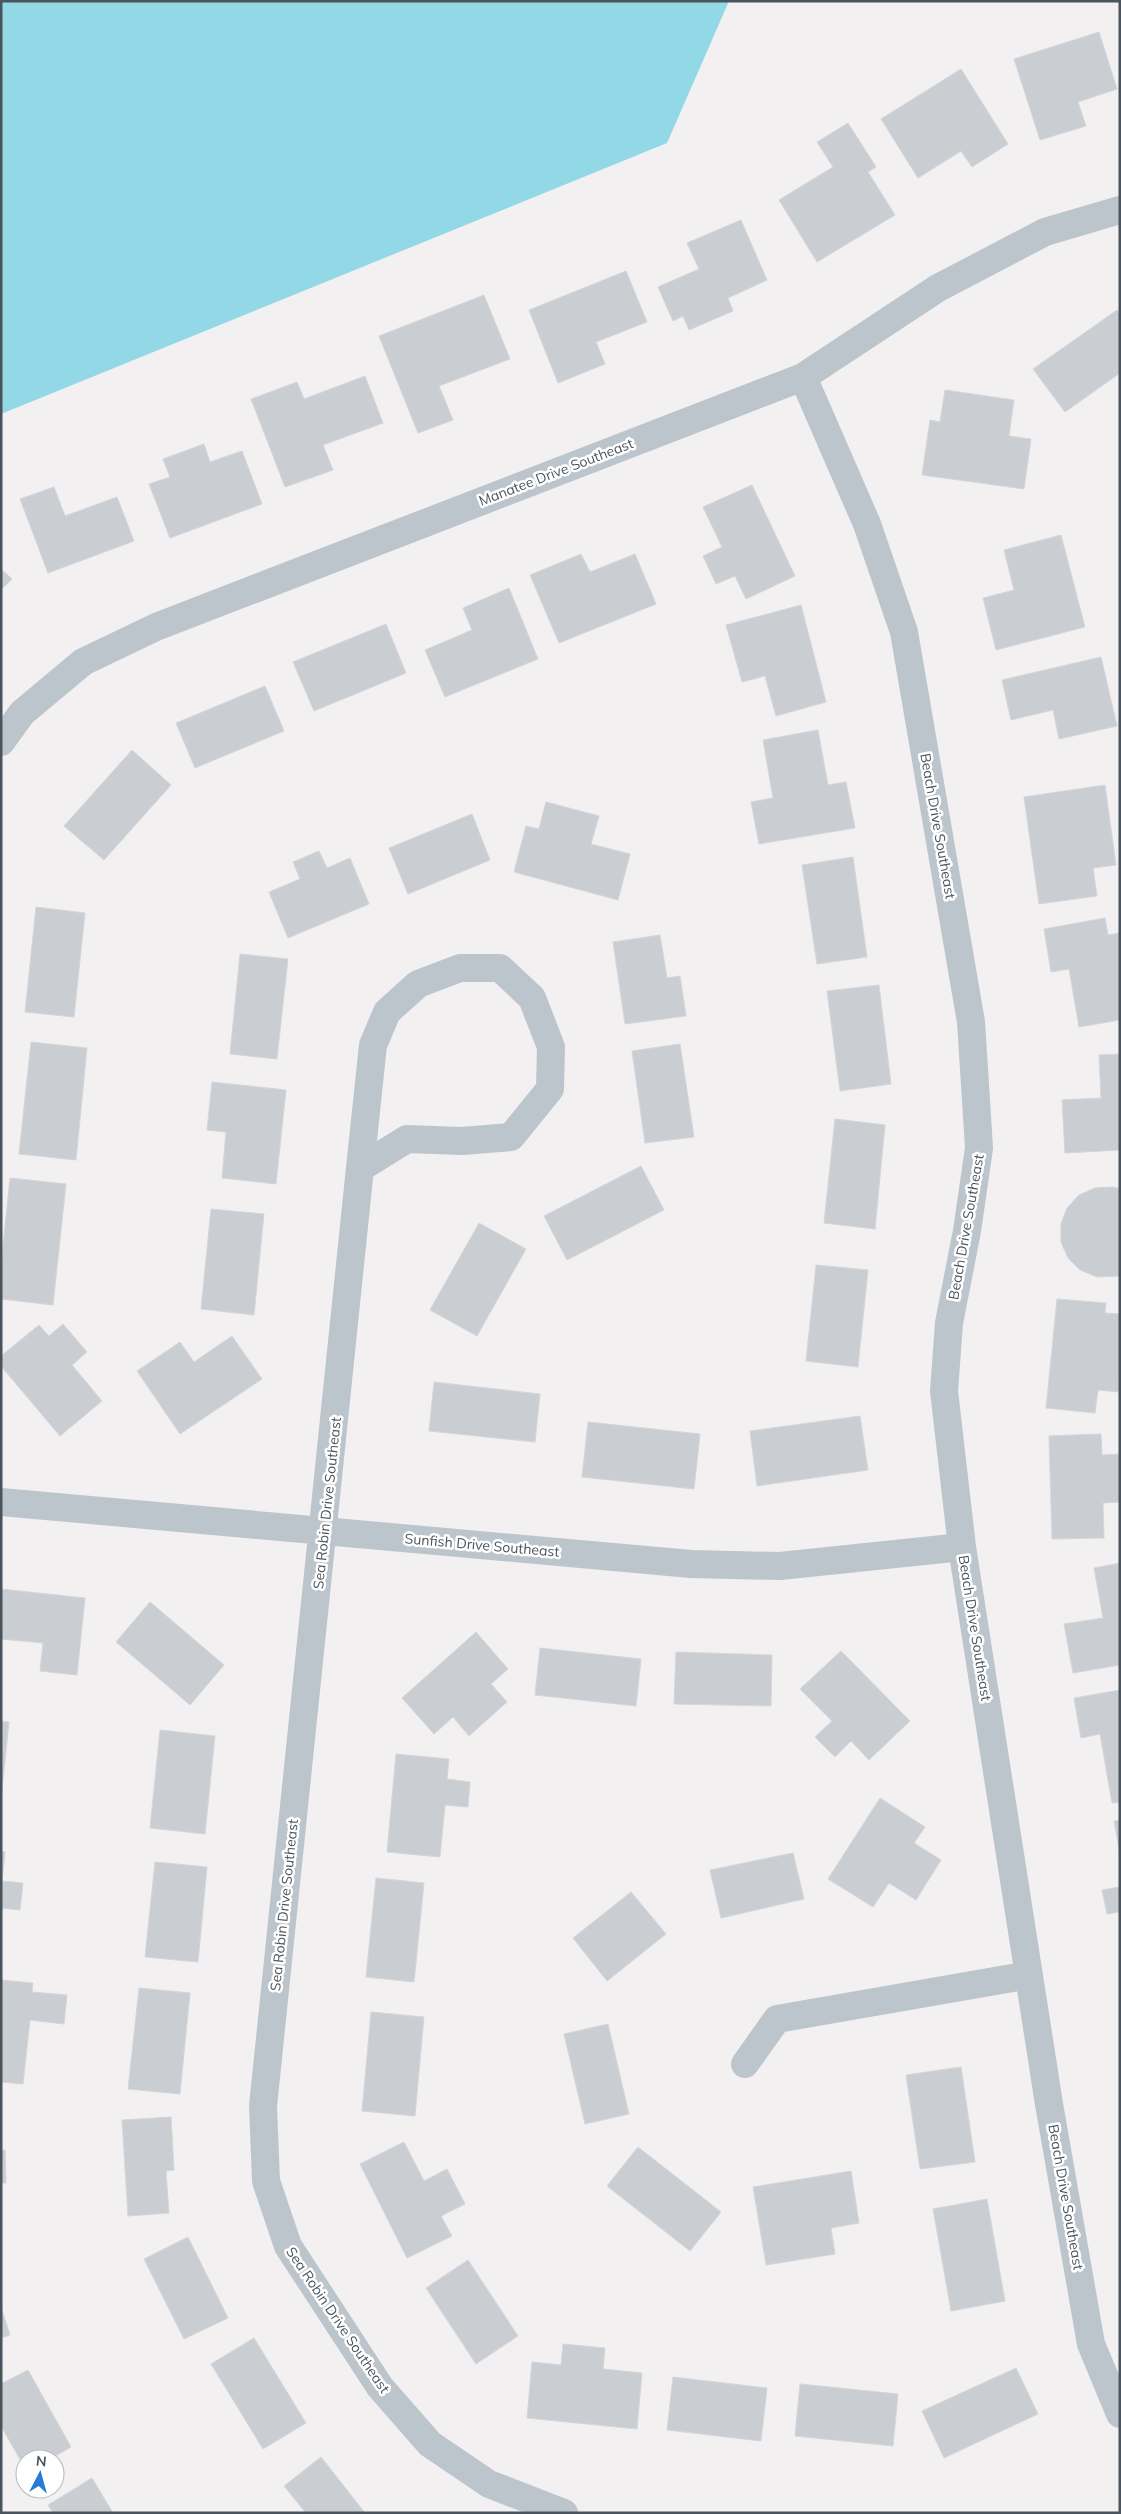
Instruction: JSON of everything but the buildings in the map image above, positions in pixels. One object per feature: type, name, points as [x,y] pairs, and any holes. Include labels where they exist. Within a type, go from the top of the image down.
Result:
[{"type":"street","name":"Manatee Drive Southeast","points":[[1,742],[22,713],[83,662],[156,627],[803,377],[938,288],[1037,236],[1120,210]]},
{"type":"street","name":"Beach Drive Southeast","points":[[803,377],[867,524],[904,632],[971,1022],[979,1148],[967,1231],[949,1323],[944,1391],[962,1547],[1029,1975],[1091,2344],[1120,2414]]},
{"type":"street","name":"Sea Robin Drive Southeast","points":[[360,1168],[407,1139],[462,1141],[511,1137],[550,1089],[551,1047],[532,998],[500,968],[460,968],[418,984],[387,1012],[373,1045],[360,1168],[324,1531],[263,2106],[266,2181],[288,2246],[380,2387],[430,2444],[489,2484],[564,2513]]},
{"type":"street","name":"Sunfish Drive Southeast","points":[[1,1502],[691,1564],[770,1566],[962,1547]]},
{"type":"street","points":[[745,2064],[777,2019],[1029,1975]]},
{"type":"water","points":[[1,1],[729,1],[667,143],[1,414]]}]
